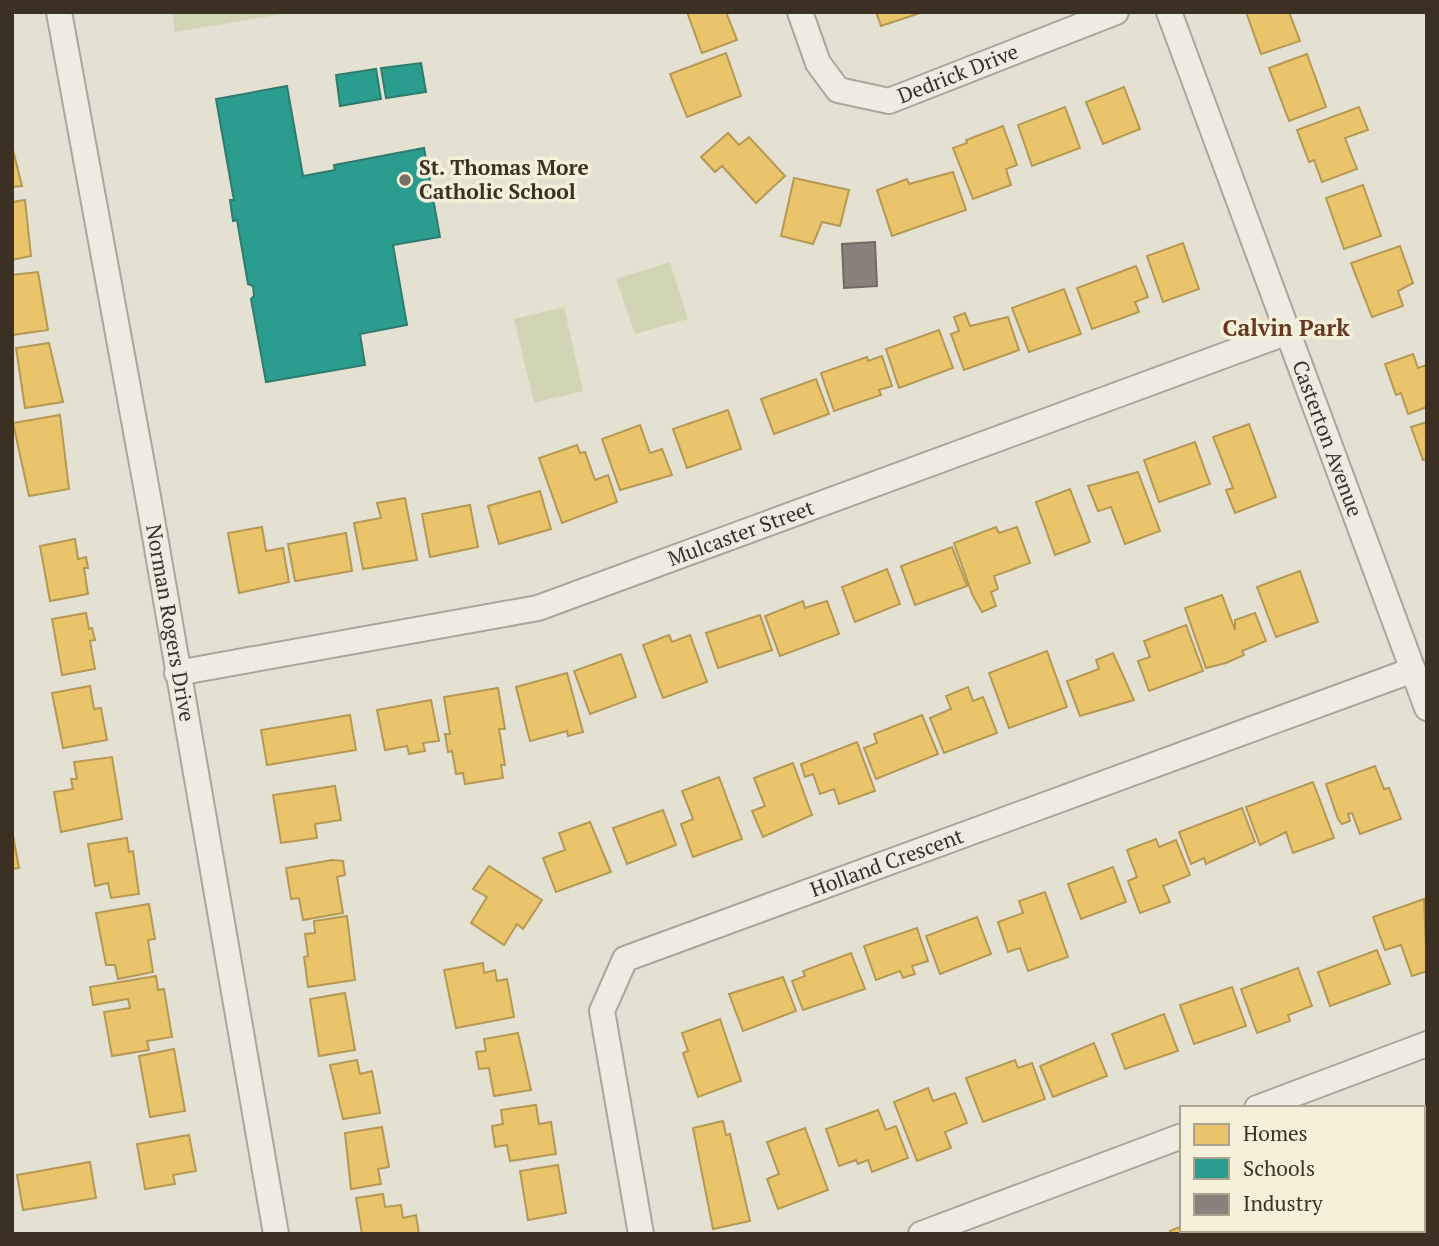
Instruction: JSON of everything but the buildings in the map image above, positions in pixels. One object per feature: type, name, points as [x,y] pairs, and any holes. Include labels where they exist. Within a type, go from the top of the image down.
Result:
[{"type":"street","name":"Norman Rogers Drive","points":[[59,12],[149,502],[276,1234]]},
{"type":"street","name":"Dedrick Drive","points":[[800,12],[818,63],[838,90],[889,101],[1116,12]]},
{"type":"street","name":"Casterton Avenue","points":[[1169,12],[1427,708]]},
{"type":"street","name":"Mulcaster Street","points":[[177,673],[538,608],[1288,332]]},
{"type":"street","name":"Holland Crescent","points":[[640,1234],[602,1011],[625,959],[1413,670]]},
{"type":"street","points":[[1262,1106],[1427,1044]]},
{"type":"street","points":[[921,1234],[1180,1137]]},
{"type":"green space","points":[[172,12],[295,12],[175,32]]},
{"type":"green space","points":[[670,262],[688,319],[635,334],[616,279]]},
{"type":"green space","points":[[564,307],[583,391],[534,403],[514,319]]},
{"type":"place","name":"St. Thomas More Catholic School","points":[[405,180]]},
{"type":"district","name":"Calvin Park","points":[[1286,328]]}]
